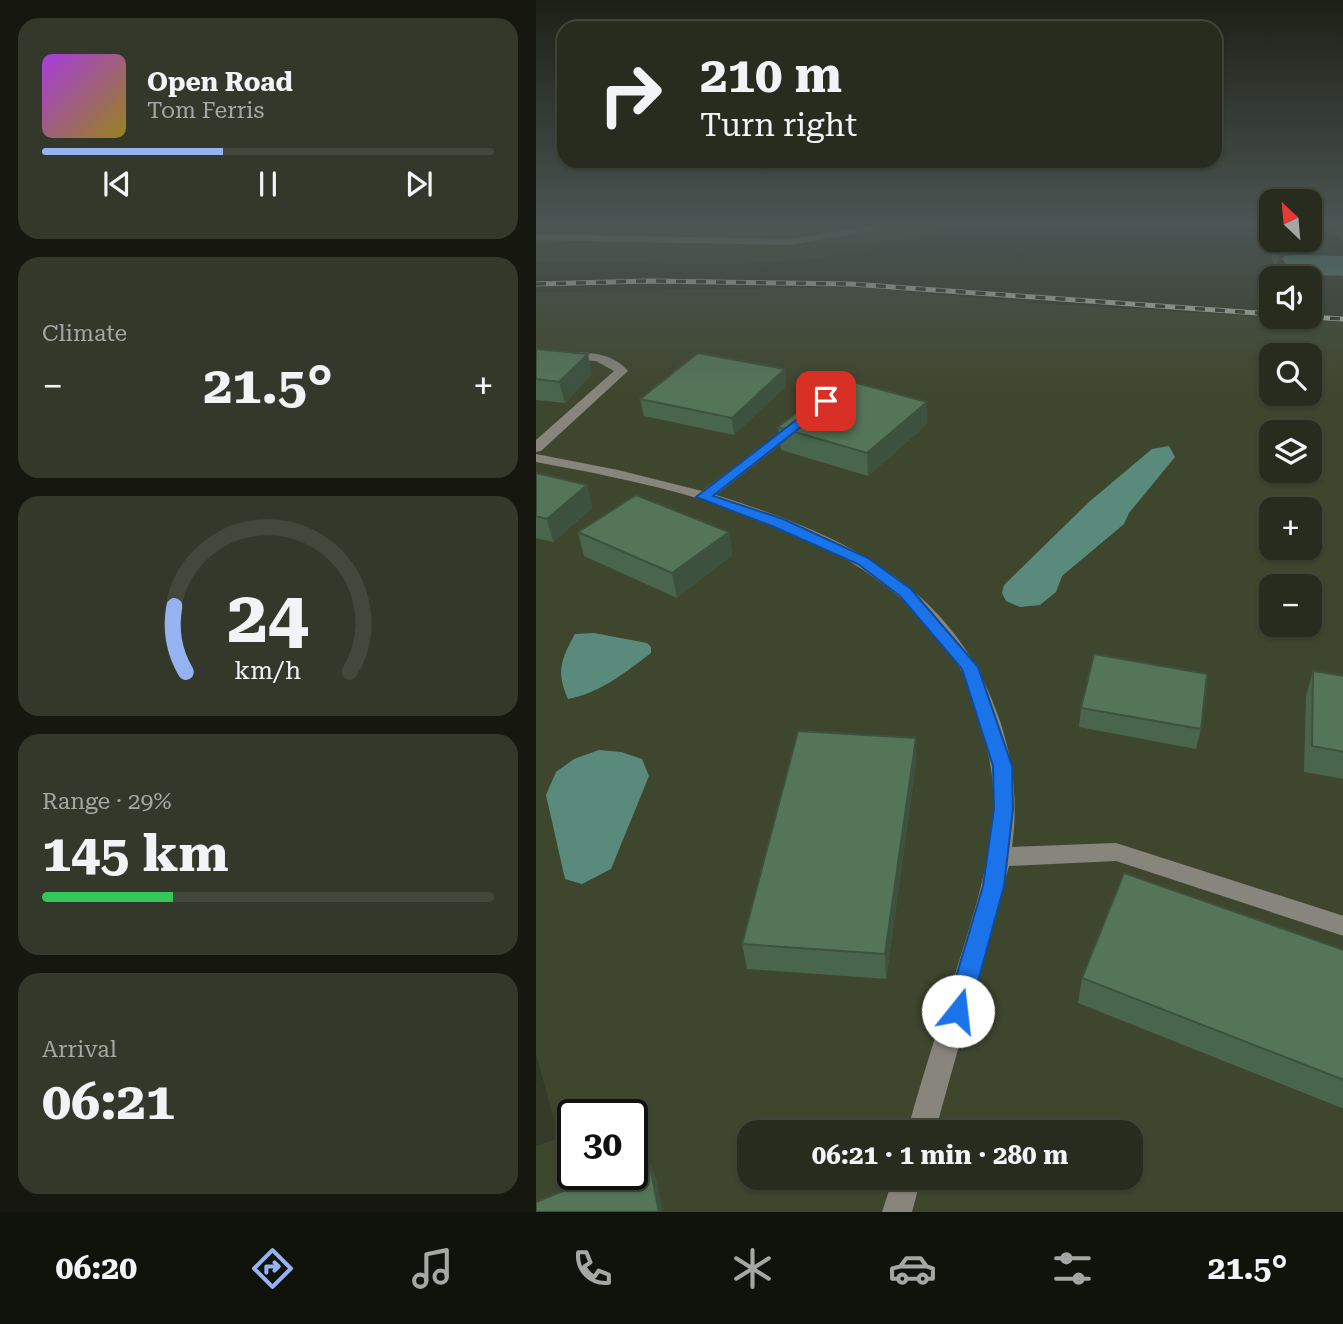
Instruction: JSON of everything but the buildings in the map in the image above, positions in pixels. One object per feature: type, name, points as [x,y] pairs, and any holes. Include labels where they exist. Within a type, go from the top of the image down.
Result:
[{"type":"street","points":[[536,448],[622,371],[609,361],[589,356],[548,355]]},
{"type":"street","points":[[703,497],[805,417]]},
{"type":"street","points":[[536,458],[635,478],[703,497],[770,519],[863,561],[906,593],[969,667],[1003,766],[999,857],[979,936],[925,1120]]},
{"type":"street","points":[[999,857],[1116,852],[1343,926]]},
{"type":"street","points":[[897,1212],[904,1190]]},
{"type":"shaded area","points":[[851,287],[1034,303],[1259,317],[1259,329],[1322,329],[1322,321],[1343,322],[1343,1212],[536,1212],[536,1146],[557,1139],[557,1190],[648,1190],[648,1099],[557,1099],[557,1131],[536,1054],[536,292]]},
{"type":"water","points":[[1169,446],[1175,457],[1129,513],[1124,524],[1062,576],[1056,592],[1040,605],[1020,607],[1006,601],[1002,593],[1004,585],[1089,502],[1152,449]]},
{"type":"water","points":[[594,633],[647,643],[651,647],[651,653],[602,687],[568,699],[561,673],[566,651],[575,634]]},
{"type":"water","points":[[599,750],[621,752],[642,759],[649,776],[611,869],[582,884],[565,879],[546,795],[556,772],[574,759]]},
{"type":"railway","points":[[536,284],[649,281],[851,284],[1259,313]]},
{"type":"railway","points":[[1322,318],[1344,319]]},
{"type":"route","points":[[826,401],[703,497],[816,538],[863,561],[906,593],[969,667],[1003,766],[1003,809],[994,886],[958,1011]]}]
